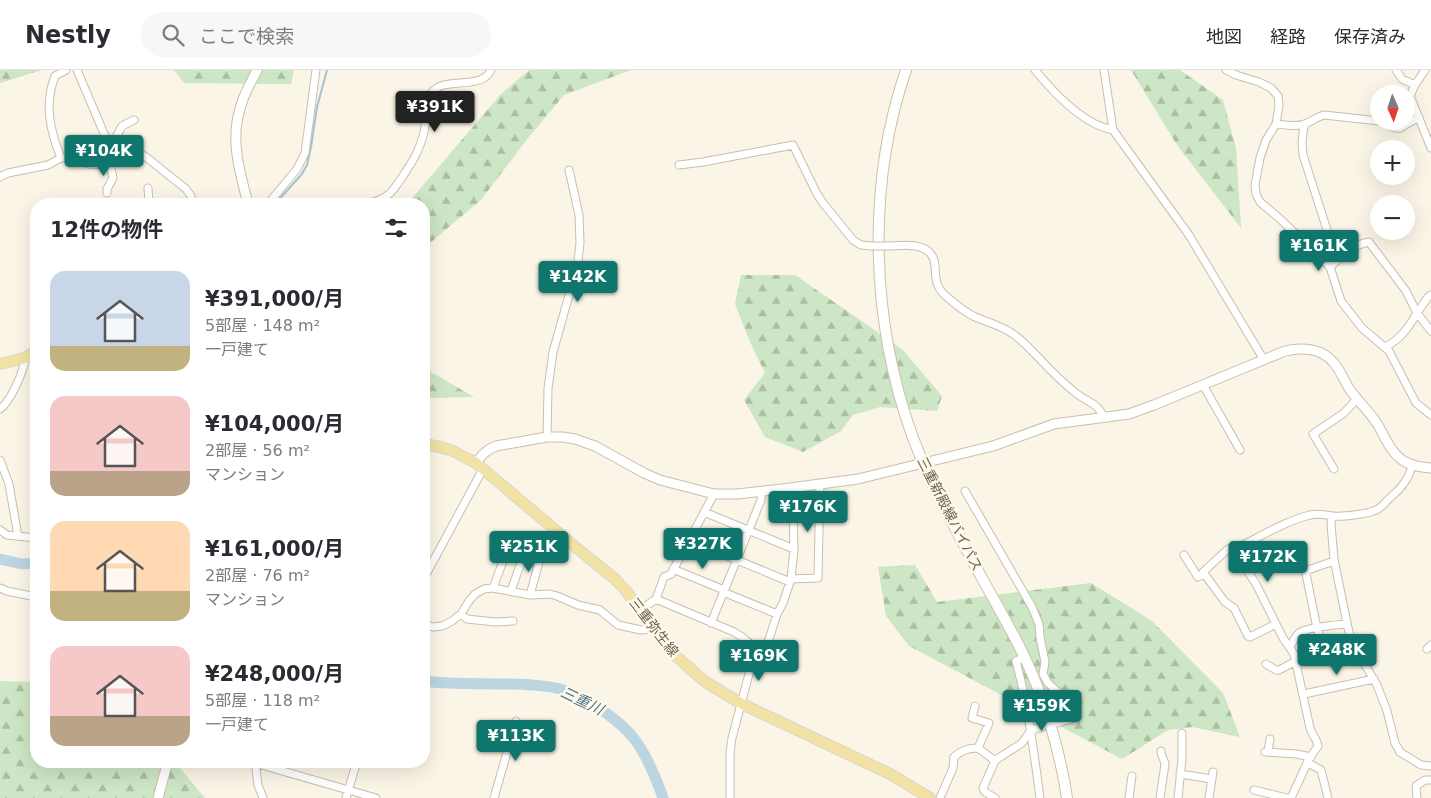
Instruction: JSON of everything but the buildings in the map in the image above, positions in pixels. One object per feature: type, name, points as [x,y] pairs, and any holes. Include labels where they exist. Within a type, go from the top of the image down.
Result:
[{"type":"main road","name":"三重新殿線バイパス","points":[[906,70],[898,93],[885,160],[880,197],[878,245],[884,324],[894,379],[922,463],[1024,657],[1041,696],[1051,724],[1067,798]]},
{"type":"main road","points":[[0,364],[25,358],[30,354]]},
{"type":"main road","name":"三重弥生線","points":[[430,445],[453,451],[480,466],[615,579],[627,592],[665,644],[704,681],[742,704],[890,774],[926,797]]},
{"type":"street","points":[[61,158],[53,136],[49,106],[50,89],[55,76],[66,70]]},
{"type":"street","points":[[77,70],[108,143],[106,152],[113,178],[107,193]]},
{"type":"street","points":[[246,198],[236,156],[235,135],[240,107],[257,70]]},
{"type":"street","points":[[273,198],[298,169],[305,153],[316,70]]},
{"type":"street","points":[[384,198],[390,194],[416,157],[425,128],[429,100],[434,90],[443,86],[476,80],[488,74],[491,70]]},
{"type":"street","points":[[1036,70],[1069,106],[1090,122],[1113,130]]},
{"type":"street","points":[[1104,70],[1113,130],[1189,235],[1264,360]]},
{"type":"street","points":[[1226,70],[1259,82],[1271,88],[1278,96],[1279,105],[1276,124],[1266,140],[1260,158],[1255,185],[1256,194],[1260,202],[1330,267],[1341,301],[1362,328],[1389,351],[1416,403],[1431,415]]},
{"type":"street","points":[[1396,70],[1402,79],[1414,85],[1425,70]]},
{"type":"street","points":[[1415,108],[1431,148]]},
{"type":"street","points":[[1276,124],[1304,124],[1324,115],[1370,120]]},
{"type":"street","points":[[1415,119],[1419,117]]},
{"type":"street","points":[[108,143],[115,139],[122,126],[134,120]]},
{"type":"street","points":[[1304,124],[1303,155],[1337,261]]},
{"type":"street","points":[[108,143],[134,150],[146,157],[186,189],[191,198]]},
{"type":"street","points":[[679,165],[793,145],[817,194],[853,240],[861,245],[920,247],[929,252],[933,258],[936,282],[939,290],[945,296],[973,316],[1013,334],[1078,395],[1095,404],[1101,410],[1104,418]]},
{"type":"street","points":[[0,177],[8,173],[48,165],[61,158],[76,158],[88,164],[110,166]]},
{"type":"street","points":[[547,437],[548,388],[553,352],[573,281],[580,243],[579,216],[570,170]]},
{"type":"street","points":[[148,188],[149,198]]},
{"type":"street","points":[[1330,267],[1350,248],[1369,242],[1406,291],[1417,313],[1431,331]]},
{"type":"street","points":[[1385,347],[1394,343],[1410,325],[1431,295]]},
{"type":"street","points":[[430,566],[480,466],[484,453],[496,446],[547,437],[563,437],[595,446],[660,480],[714,494],[737,494],[790,488],[858,479],[993,446],[1054,424],[1129,414],[1154,406],[1285,351],[1299,348],[1312,350],[1328,357],[1335,363],[1349,388],[1367,409],[1394,452],[1402,460],[1412,465],[1431,468]]},
{"type":"street","points":[[0,409],[12,394],[25,365],[25,358]]},
{"type":"street","points":[[1203,384],[1240,450]]},
{"type":"street","points":[[1334,469],[1313,434],[1344,414],[1357,399]]},
{"type":"street","points":[[0,460],[9,484],[18,536]]},
{"type":"street","points":[[1291,798],[1309,760],[1318,746],[1317,739],[1311,734],[1294,654],[1283,638],[1256,584],[1238,556],[1238,550],[1241,546],[1290,521],[1320,513],[1332,516],[1377,510],[1397,492],[1412,470],[1412,465]]},
{"type":"street","points":[[690,540],[790,581],[818,578],[820,483]]},
{"type":"street","points":[[730,798],[732,738],[750,670],[764,654],[777,614],[784,603],[790,581],[794,549],[793,510],[790,488]]},
{"type":"street","points":[[711,623],[761,500],[761,491]]},
{"type":"street","points":[[965,491],[1032,607],[1039,624],[1045,662],[1043,674],[1048,683],[1072,705],[1073,714],[1071,719],[1057,723]]},
{"type":"street","points":[[640,610],[656,599],[664,577],[670,574],[714,494]]},
{"type":"street","points":[[704,512],[794,549]]},
{"type":"street","points":[[1332,516],[1334,561],[1352,643],[1374,679],[1387,711],[1400,752],[1421,765],[1431,766]]},
{"type":"street","points":[[0,530],[7,535],[30,537]]},
{"type":"street","points":[[511,591],[526,548]]},
{"type":"street","points":[[1184,556],[1198,577],[1204,574],[1203,572],[1228,549],[1238,550]]},
{"type":"street","points":[[1325,653],[1317,628],[1306,574],[1308,570],[1334,561]]},
{"type":"street","points":[[530,595],[539,562]]},
{"type":"street","points":[[493,588],[502,564]]},
{"type":"street","points":[[673,569],[777,614]]},
{"type":"street","points":[[1204,574],[1225,602],[1234,608],[1248,636],[1250,637],[1276,624]]},
{"type":"street","points":[[0,588],[30,596]]},
{"type":"street","points":[[430,626],[442,626],[452,621],[462,614],[469,600],[475,594],[484,589],[493,588],[530,595],[550,594],[578,606],[600,610],[618,625],[640,630],[654,629]]},
{"type":"street","points":[[656,599],[742,637],[764,654]]},
{"type":"street","points":[[462,614],[468,619],[495,622],[513,621]]},
{"type":"street","points":[[1290,647],[1300,632],[1347,624]]},
{"type":"street","points":[[1024,657],[1016,661],[1031,730],[1040,798]]},
{"type":"street","points":[[1266,664],[1279,670],[1296,661]]},
{"type":"street","points":[[1304,694],[1374,679]]},
{"type":"street","points":[[975,706],[972,718],[989,723],[978,748]]},
{"type":"street","points":[[494,798],[516,721]]},
{"type":"street","points":[[995,798],[985,792],[983,788],[994,761],[1022,743],[1031,730],[1042,727]]},
{"type":"street","points":[[1178,798],[1182,759],[1182,732]]},
{"type":"street","points":[[1270,739],[1266,752],[1296,754],[1309,760],[1321,770],[1328,798]]},
{"type":"street","points":[[940,798],[953,768],[954,757],[961,751],[968,748],[978,748],[994,761]]},
{"type":"street","points":[[1160,798],[1165,764],[1161,751]]},
{"type":"street","points":[[158,798],[166,768]]},
{"type":"street","points":[[256,768],[258,785],[263,798]]},
{"type":"street","points":[[275,768],[376,798]]},
{"type":"street","points":[[346,798],[354,768]]},
{"type":"street","points":[[1180,774],[1213,776],[1209,798]]},
{"type":"street","points":[[1129,798],[1132,776]]},
{"type":"street","points":[[1417,798],[1416,786],[1422,781],[1431,780]]},
{"type":"street","points":[[1254,790],[1287,798]]},
{"type":"green space","points":[[0,70],[42,70],[0,83]]},
{"type":"green space","points":[[174,70],[294,70],[291,84],[184,83]]},
{"type":"green space","points":[[529,70],[631,70],[564,95],[528,138],[481,200],[430,243],[430,198],[412,198],[501,94]]},
{"type":"green space","points":[[1131,70],[1180,70],[1223,100],[1236,148],[1241,228],[1177,145]]},
{"type":"green space","points":[[741,275],[795,275],[902,349],[942,396],[937,411],[880,407],[853,415],[841,431],[803,452],[765,437],[744,400],[765,373],[735,304]]},
{"type":"green space","points":[[430,371],[474,397],[430,398]]},
{"type":"green space","points":[[915,565],[937,602],[1091,583],[1152,621],[1223,693],[1240,737],[1192,727],[1168,730],[1122,759],[909,646],[886,616],[878,567]]},
{"type":"green space","points":[[0,681],[30,682],[30,768],[180,768],[205,798],[0,798]]},
{"type":"waterway","points":[[280,198],[302,174],[307,165],[317,107],[327,70]]},
{"type":"waterway","name":"三重川","points":[[0,559],[22,564],[30,563]]},
{"type":"waterway","name":"三重川","points":[[430,682],[543,686],[560,689],[580,697],[620,724],[635,740],[648,761],[663,798]]}]
